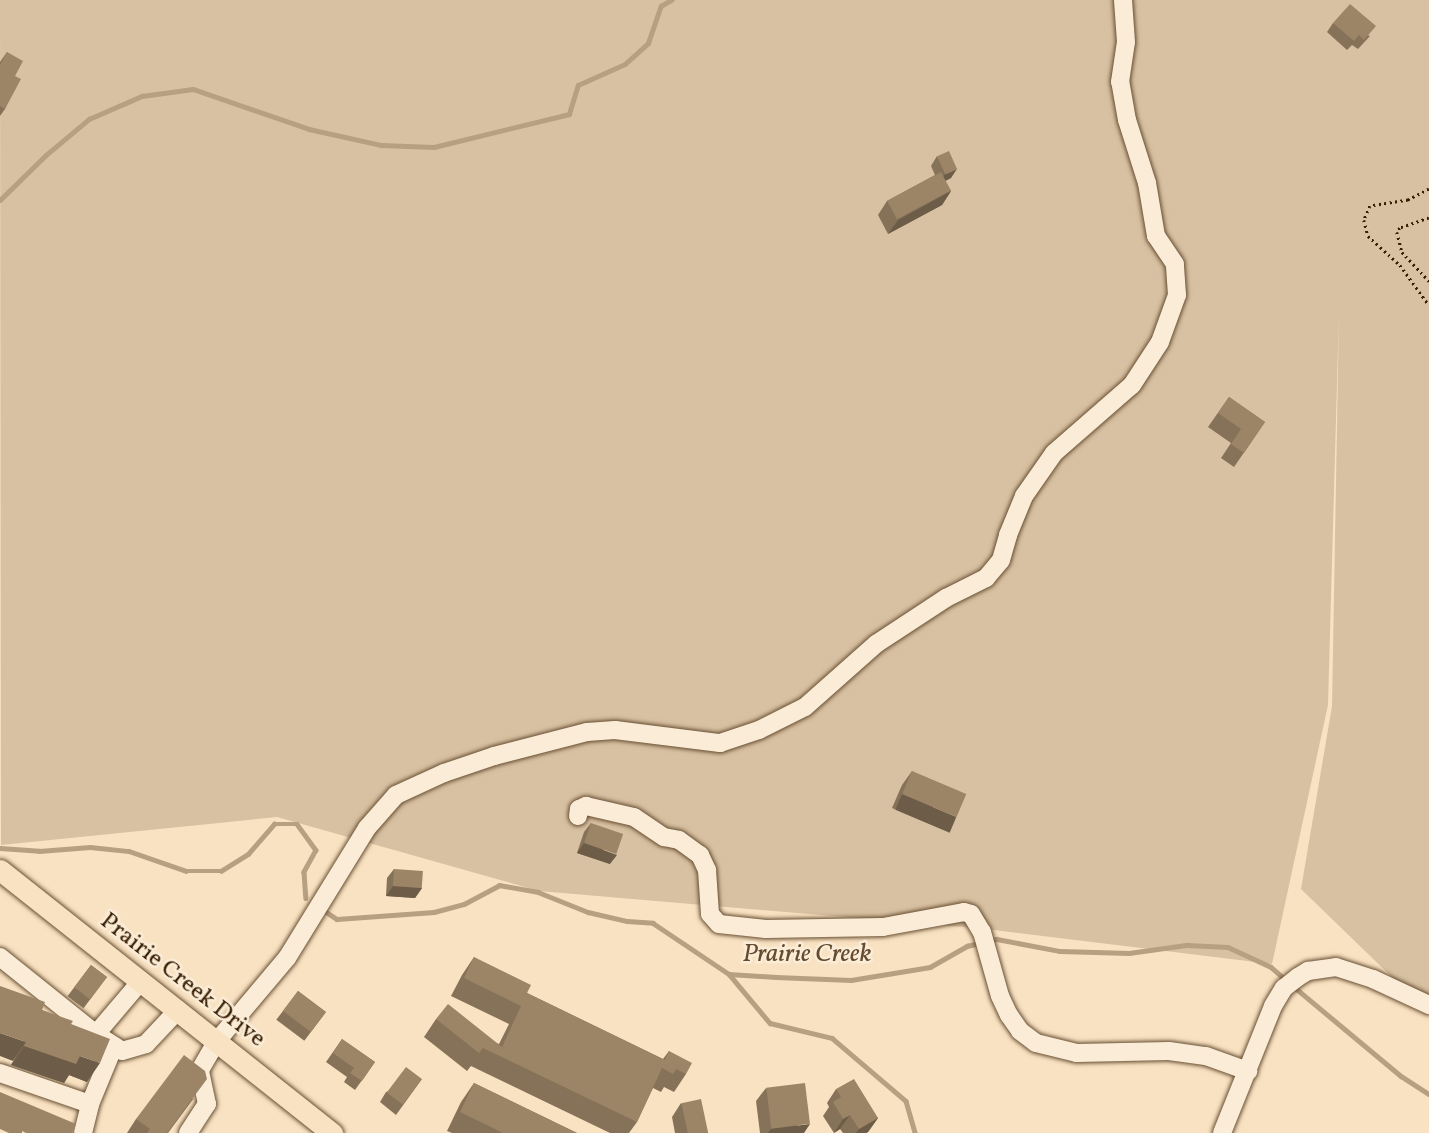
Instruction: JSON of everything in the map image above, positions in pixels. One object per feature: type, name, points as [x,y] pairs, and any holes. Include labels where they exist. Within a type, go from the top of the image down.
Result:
[{"type":"main road","name":"Prairie Creek Drive","points":[[0,870],[332,1133]]},
{"type":"street","points":[[188,1133],[207,1104],[200,1070],[217,1041],[287,958],[367,828],[396,795],[444,773],[494,756],[587,732],[615,730],[720,743],[759,730],[805,707],[876,644],[946,598],[986,578],[1002,560],[1008,534],[1024,496],[1054,453],[1132,385],[1160,342],[1177,295],[1175,264],[1156,236],[1147,183],[1127,120],[1120,82],[1126,41],[1123,0]]},
{"type":"street","points":[[578,816],[579,809],[586,806],[634,817],[664,837],[679,841],[700,855],[707,870],[710,914],[719,924],[766,929],[883,927],[964,912],[971,914],[982,932],[1000,996],[1009,1015],[1020,1031],[1036,1043],[1077,1053],[1169,1051],[1206,1056],[1248,1071]]},
{"type":"street","points":[[0,957],[96,1034],[122,1051],[146,1044],[178,1010]]},
{"type":"street","points":[[1222,1133],[1273,1006],[1291,982],[1308,971],[1336,967],[1373,979],[1429,1005]]},
{"type":"street","points":[[96,1034],[141,981]]},
{"type":"street","points":[[83,1133],[90,1104],[114,1046]]},
{"type":"street","points":[[0,1073],[90,1104]]},
{"type":"path","points":[[1429,189],[1408,200],[1370,206],[1364,220],[1368,236],[1400,265],[1429,305]]},
{"type":"path","points":[[1429,218],[1400,228],[1397,232],[1402,252],[1429,281]]},
{"type":"shaded area","points":[[0,0],[1429,0],[1429,1013],[1301,889],[1332,706],[1339,313],[1328,705],[1272,964],[986,929],[539,891],[277,817],[1,845]]},
{"type":"building","points":[[1350,4],[1376,26],[1364,40],[1359,35],[1354,41],[1333,23]]},
{"type":"building","points":[[7,52],[23,61],[15,76],[21,79],[5,109],[0,106],[0,65]]},
{"type":"building","points":[[949,151],[957,169],[945,175],[937,156]]},
{"type":"building","points":[[941,172],[951,191],[897,219],[887,201]]},
{"type":"building","points":[[1229,397],[1265,422],[1244,453],[1231,444],[1241,429],[1218,413]]},
{"type":"building","points":[[912,771],[966,794],[957,817],[902,794]]},
{"type":"building","points":[[591,823],[623,834],[616,854],[584,843]]},
{"type":"building","points":[[394,869],[423,871],[422,888],[393,886]]},
{"type":"building","points":[[474,957],[531,985],[527,993],[665,1060],[669,1051],[692,1063],[686,1074],[676,1069],[673,1074],[662,1068],[637,1122],[483,1048],[479,1053],[436,1019],[448,1004],[502,1047],[521,1006],[464,978]]},
{"type":"building","points":[[91,965],[107,977],[90,999],[74,987]]},
{"type":"building","points":[[0,986],[45,1002],[42,1010],[110,1039],[100,1063],[80,1056],[76,1064],[24,1046],[26,1042],[0,1033]]},
{"type":"building","points":[[298,991],[326,1012],[311,1032],[283,1011]]},
{"type":"building","points":[[342,1039],[375,1062],[362,1081],[350,1073],[354,1068],[333,1053]]},
{"type":"building","points":[[184,1055],[205,1071],[207,1079],[167,1133],[147,1133],[150,1129],[136,1119]]},
{"type":"building","points":[[406,1067],[422,1079],[403,1105],[387,1093]]},
{"type":"building","points":[[854,1079],[878,1118],[859,1129],[850,1115],[843,1119],[833,1102],[841,1097],[836,1089]]},
{"type":"building","points":[[474,1083],[577,1133],[503,1133],[460,1112]]},
{"type":"building","points":[[805,1083],[810,1124],[771,1128],[766,1088]]},
{"type":"building","points":[[0,1092],[76,1124],[72,1133],[9,1133],[0,1129]]},
{"type":"building","points":[[701,1099],[708,1133],[688,1133],[681,1103]]},
{"type":"waterway","points":[[0,200],[46,155],[89,119],[142,96],[193,89],[309,129],[381,145],[434,147],[569,114],[578,85],[625,64],[648,43],[661,6],[671,0]]},
{"type":"waterway","name":"Prairie Creek","points":[[0,848],[39,851],[90,847],[129,851],[186,871],[221,871],[248,854],[274,824],[297,824],[316,850],[304,872],[306,898]]},
{"type":"waterway","name":"Prairie Creek","points":[[325,911],[337,919],[434,912],[464,904],[499,885],[538,892],[588,912],[627,921],[653,923],[729,974],[776,977],[851,980],[930,967],[967,946],[979,943]]},
{"type":"waterway","name":"Prairie Creek","points":[[988,941],[997,939],[1060,951],[1129,953],[1187,945],[1228,947],[1271,967],[1286,980]]},
{"type":"waterway","points":[[729,974],[770,1023],[832,1038],[906,1101],[915,1133]]},
{"type":"waterway","name":"Prairie Creek","points":[[1293,986],[1401,1076],[1429,1094]]}]
